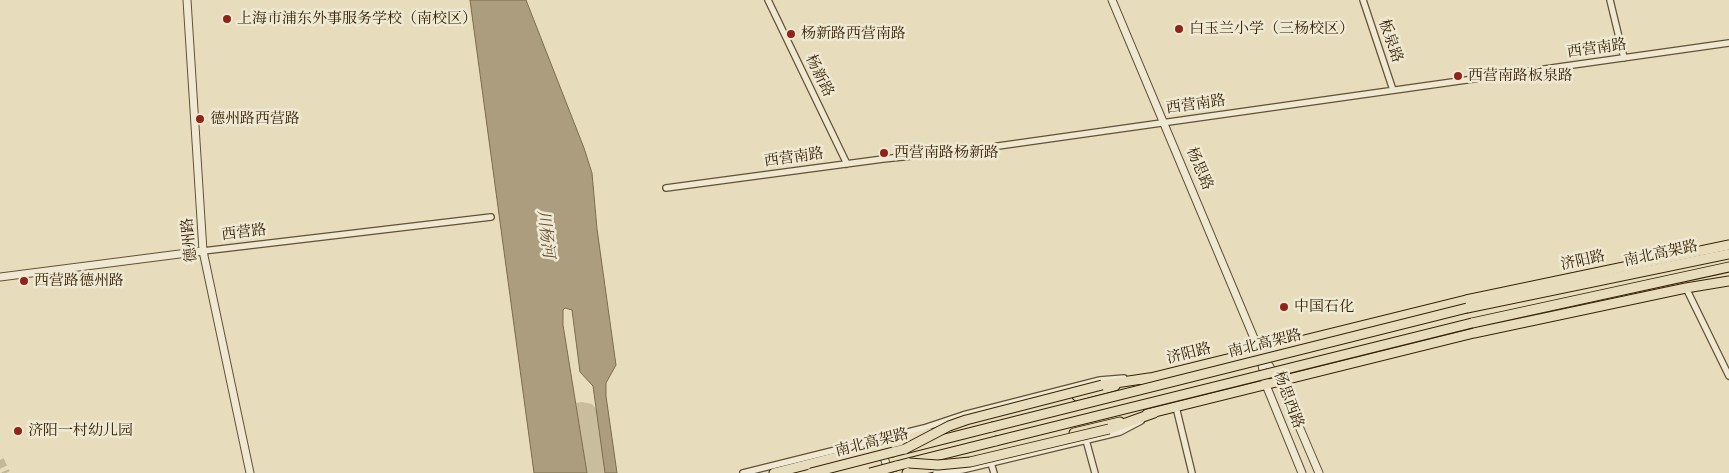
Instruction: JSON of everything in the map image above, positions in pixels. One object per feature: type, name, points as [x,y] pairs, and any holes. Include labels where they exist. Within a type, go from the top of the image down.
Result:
[{"type":"main road","name":"济阳路","points":[[774,473],[1259,350],[1466,300],[1729,245]]},
{"type":"main road","name":"南北高架路","points":[[811,473],[1468,308],[1729,254]]},
{"type":"main road","name":"南北高架路","points":[[870,473],[1472,323],[1729,268]]},
{"type":"main road","points":[[907,473],[1474,333],[1686,288],[1729,281]]},
{"type":"main road","points":[[905,449],[966,420],[1102,385],[1149,378]]},
{"type":"main road","points":[[909,463],[938,465],[970,462],[1109,429],[1154,413]]},
{"type":"street","name":"德州路","points":[[187,0],[203,251],[250,473]]},
{"type":"street","name":"杨新路","points":[[768,0],[847,164]]},
{"type":"street","name":"杨思路","points":[[1112,0],[1259,350]]},
{"type":"street","name":"板泉路","points":[[1363,0],[1393,90]]},
{"type":"street","points":[[1610,0],[1624,58]]},
{"type":"street","name":"西营南路","points":[[666,188],[970,150],[1729,43]]},
{"type":"street","name":"西营路","points":[[0,277],[491,216]]},
{"type":"street","points":[[1686,288],[1729,376]]},
{"type":"street","name":"杨思西路","points":[[1259,350],[1280,382],[1319,473]]},
{"type":"street","name":"杨思西路","points":[[1259,350],[1266,385],[1302,473]]},
{"type":"street","points":[[743,473],[924,428],[963,415],[1100,380],[1149,378]]},
{"type":"street","points":[[1176,407],[1192,473]]},
{"type":"street","points":[[936,473],[962,470],[1120,432],[1154,413]]},
{"type":"street","points":[[1086,440],[1094,473]]},
{"type":"street","points":[[880,446],[883,473]]},
{"type":"street","points":[[880,446],[889,473]]},
{"type":"street","points":[[992,463],[994,473]]},
{"type":"shaded area","points":[[576,403],[592,404],[597,410],[605,473],[587,473]]},
{"type":"water","name":"川杨河","points":[[470,0],[526,0],[592,173],[597,229],[616,365],[606,383],[606,396],[617,473],[605,473],[593,386],[580,372],[572,310],[565,308],[563,310],[563,325],[587,473],[534,473]]},
{"type":"tunnel","points":[[0,460],[6,473]]},
{"type":"place","name":"上海市浦东外事服务学校（南校区）","points":[[227,19]]},
{"type":"place","name":"白玉兰小学（三杨校区）","points":[[1179,29]]},
{"type":"place","name":"杨新路西营南路","points":[[791,34]]},
{"type":"place","name":"西营南路板泉路","points":[[1458,76]]},
{"type":"place","name":"德州路西营路","points":[[200,119]]},
{"type":"place","name":"西营南路杨新路","points":[[884,153]]},
{"type":"place","name":"西营路德州路","points":[[24,281]]},
{"type":"place","name":"中国石化","points":[[1284,307]]},
{"type":"place","name":"济阳一村幼儿园","points":[[18,431]]}]
